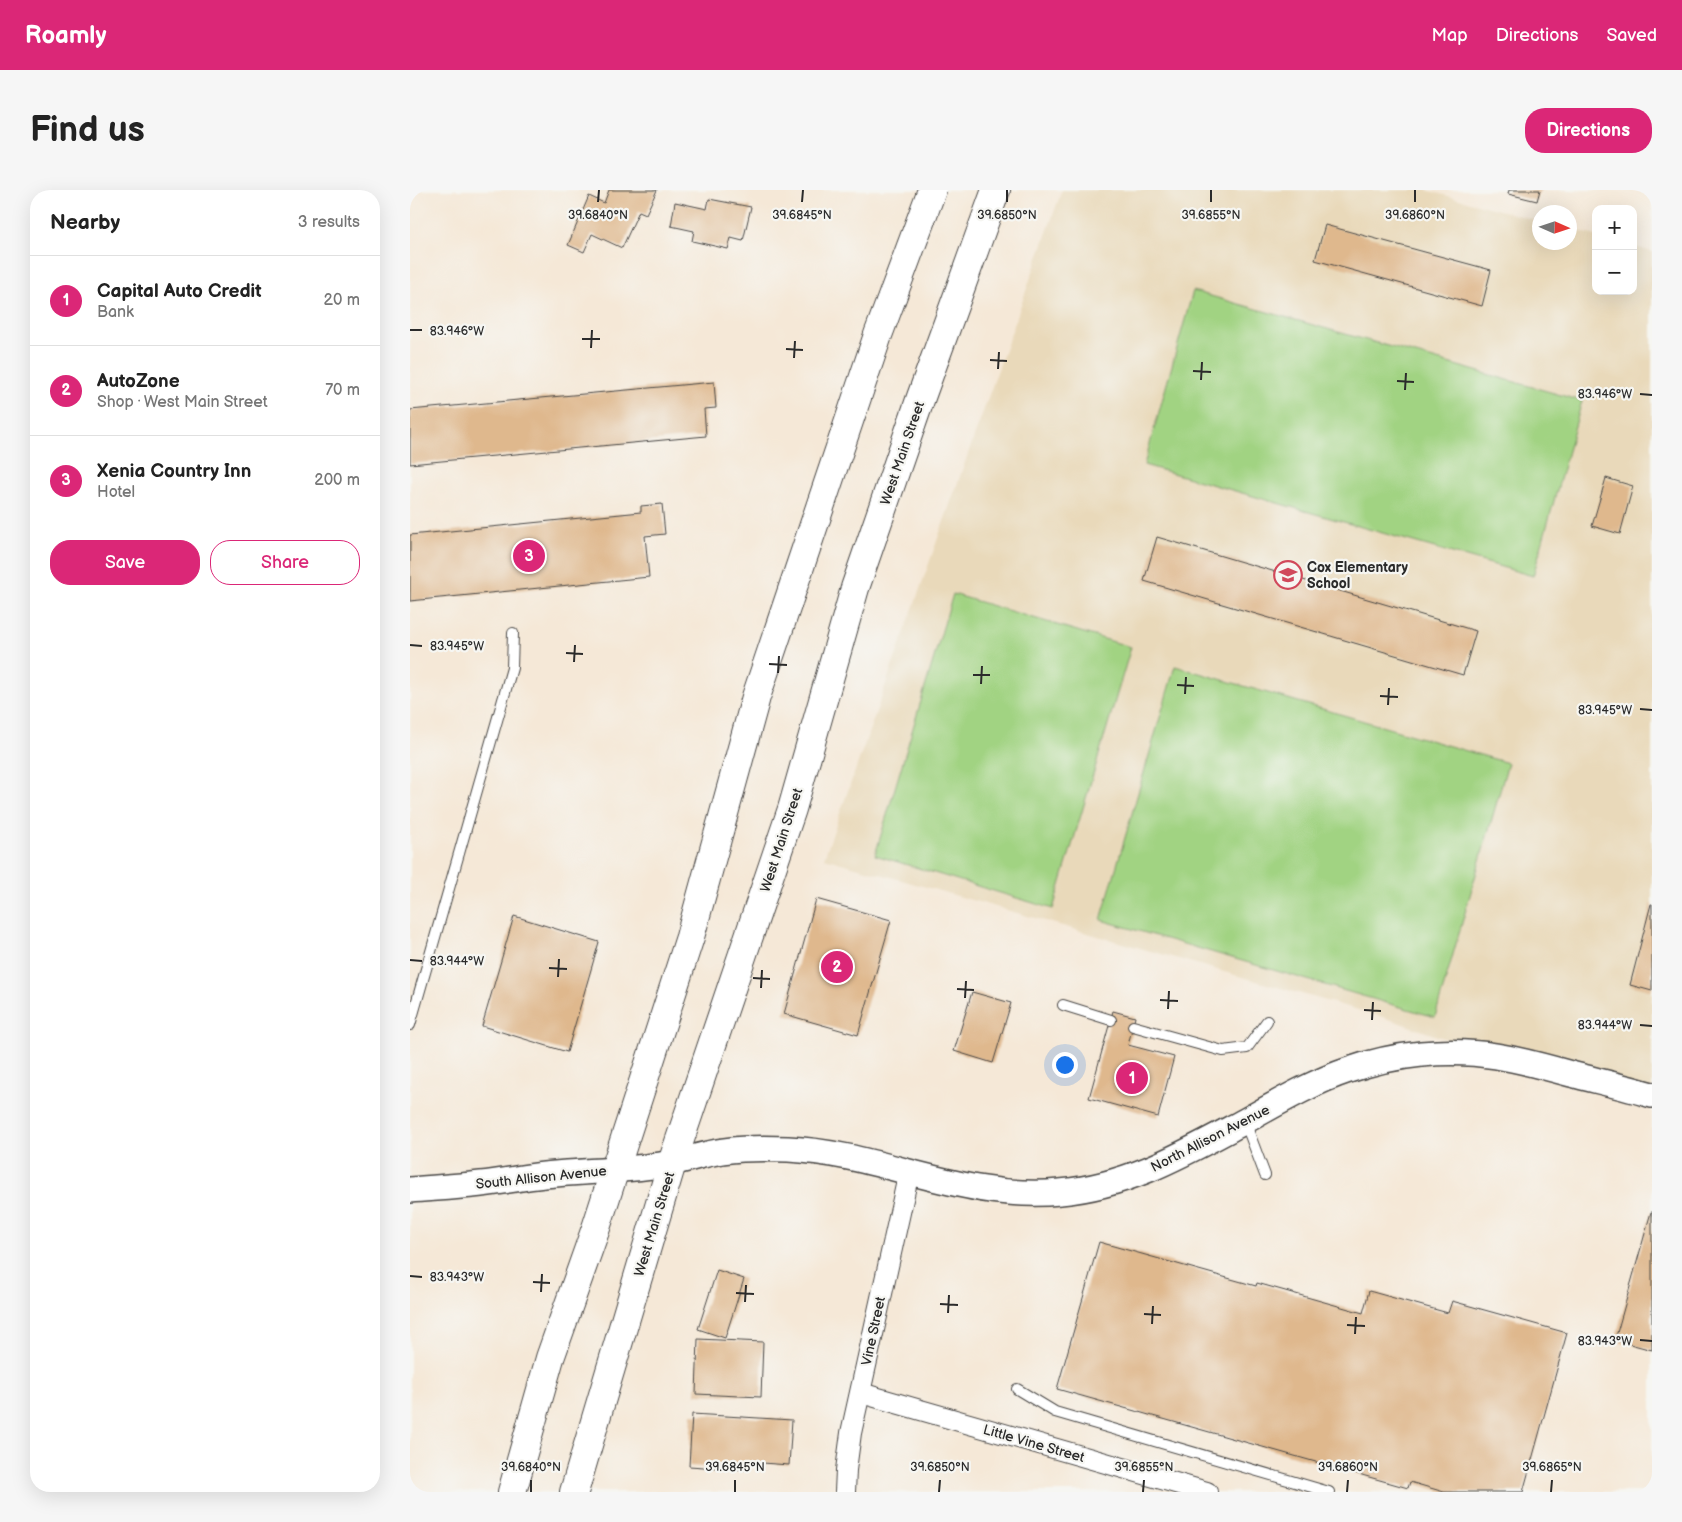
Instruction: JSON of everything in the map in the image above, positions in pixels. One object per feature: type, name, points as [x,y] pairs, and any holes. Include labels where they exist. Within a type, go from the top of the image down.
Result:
[{"type":"main road","points":[[512,1492],[550,1358],[596,1228],[690,937],[756,697],[878,335],[932,190]]},
{"type":"main road","name":"West Main Street","points":[[574,1492],[672,1163],[792,809],[855,588],[996,190]]},
{"type":"street","name":"North Allison Avenue","points":[[672,1163],[723,1151],[763,1148],[782,1149],[875,1162],[971,1188],[1004,1192],[1058,1193],[1097,1187],[1139,1174],[1181,1156],[1307,1087],[1347,1070],[1373,1062],[1432,1053],[1492,1055],[1652,1095]]},
{"type":"street","name":"South Allison Avenue","points":[[410,1190],[672,1163]]},
{"type":"street","name":"Vine Street","points":[[845,1492],[851,1433],[909,1172]]},
{"type":"street","name":"Little Vine Street","points":[[861,1393],[1207,1492]]},
{"type":"lane","points":[[410,1025],[512,668],[513,633]]},
{"type":"lane","points":[[1063,1005],[1111,1020]]},
{"type":"lane","points":[[1133,1026],[1222,1051],[1247,1048],[1267,1020]]},
{"type":"lane","points":[[1244,1121],[1265,1175]]},
{"type":"lane","points":[[1017,1389],[1055,1412],[1330,1492]]},
{"type":"shaded area","name":"Cox Elementary School","points":[[1062,190],[1426,190],[1532,219],[1532,250],[1577,250],[1577,231],[1592,235],[1592,295],[1637,295],[1637,247],[1652,252],[1652,1095],[1492,1055],[1383,1017],[824,858]]},
{"type":"green space","points":[[1193,291],[1582,401],[1533,576],[1144,465]]},
{"type":"green space","points":[[953,594],[1131,647],[1053,909],[875,855]]},
{"type":"green space","points":[[1175,666],[1508,763],[1435,1017],[1101,920]]},
{"type":"building","points":[[609,190],[657,190],[646,214],[639,211],[622,248],[592,234],[584,252],[568,245],[589,196],[604,203]]},
{"type":"building","points":[[1509,190],[1540,190],[1537,201],[1508,194]]},
{"type":"building","points":[[709,199],[751,207],[743,241],[731,238],[728,249],[692,241],[694,231],[671,226],[675,202],[707,209]]},
{"type":"building","points":[[1325,225],[1491,270],[1482,306],[1315,260]]},
{"type":"building","points":[[714,382],[716,408],[704,409],[706,436],[410,464],[410,410]]},
{"type":"building","points":[[1606,478],[1633,486],[1620,534],[1592,526]]},
{"type":"building","points":[[662,504],[665,534],[645,536],[649,577],[410,601],[410,535],[641,512],[641,506]]},
{"type":"building","points":[[1157,537],[1476,631],[1463,675],[1144,581]]},
{"type":"building","points":[[816,899],[891,920],[858,1035],[784,1014]]},
{"type":"building","points":[[1652,904],[1652,991],[1630,985]]},
{"type":"building","points":[[514,916],[599,942],[567,1052],[482,1026]]},
{"type":"building","points":[[972,992],[1011,1003],[993,1063],[954,1051]]},
{"type":"building","points":[[1113,1011],[1135,1017],[1128,1045],[1174,1057],[1158,1117],[1089,1098]]},
{"type":"building","points":[[1652,1212],[1652,1350],[1615,1340]]},
{"type":"building","points":[[1099,1242],[1256,1286],[1257,1283],[1363,1313],[1369,1291],[1448,1313],[1452,1301],[1567,1333],[1523,1492],[1444,1492],[1410,1482],[1408,1488],[1057,1389]]},
{"type":"building","points":[[717,1270],[744,1279],[725,1338],[698,1329]]},
{"type":"building","points":[[698,1339],[763,1342],[761,1397],[696,1394]]},
{"type":"building","points":[[692,1414],[792,1420],[789,1465],[749,1462],[748,1470],[689,1466]]},
{"type":"place","name":"Xenia Country Inn","points":[[529,556]]},
{"type":"place","name":"Cox Elementary School","points":[[1288,575]]},
{"type":"place","name":"AutoZone","points":[[837,967]]},
{"type":"place","name":"Capital Auto Credit","points":[[1132,1078]]}]
